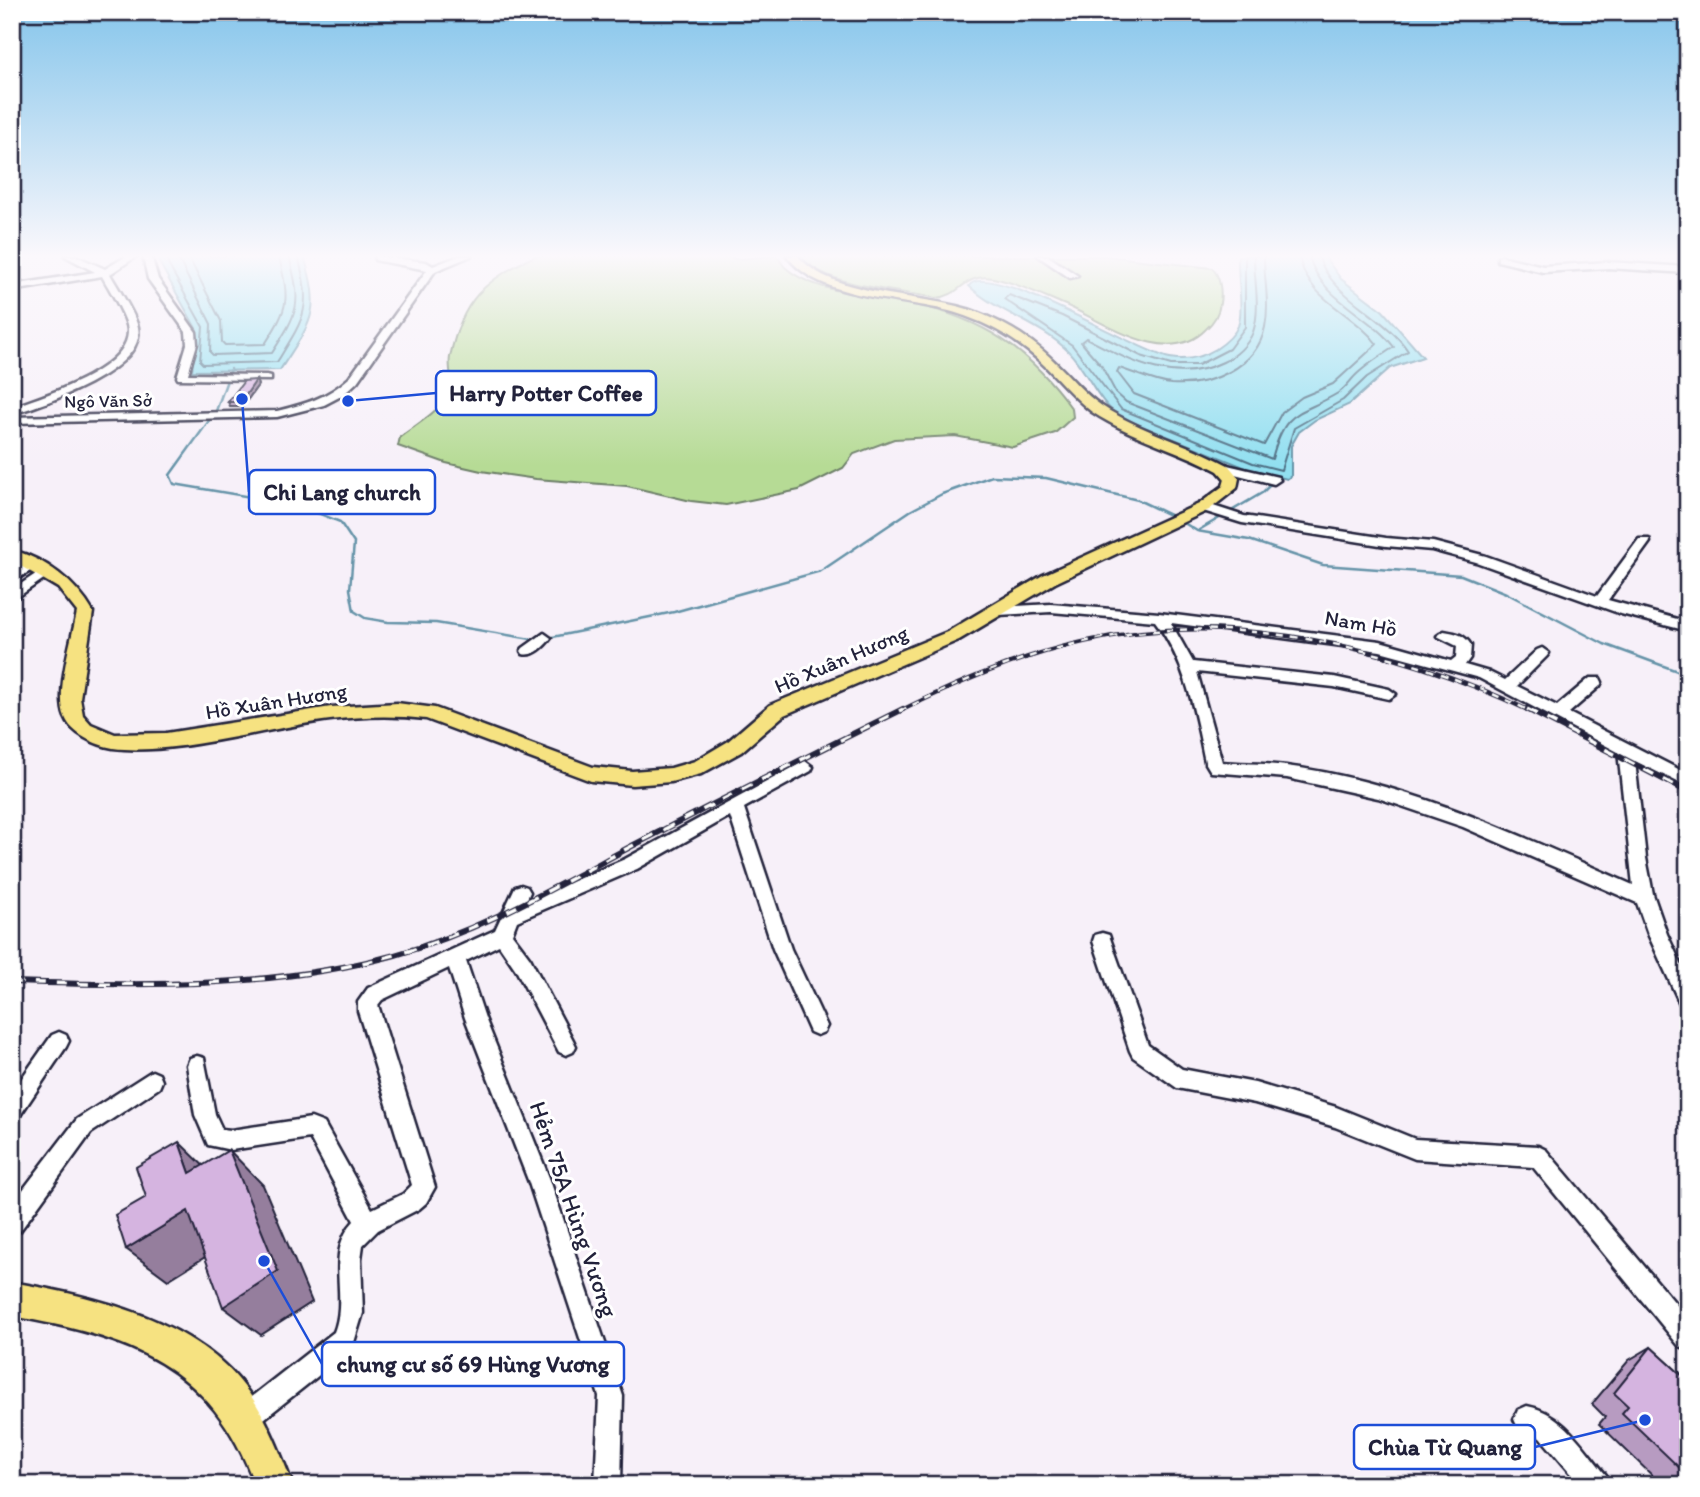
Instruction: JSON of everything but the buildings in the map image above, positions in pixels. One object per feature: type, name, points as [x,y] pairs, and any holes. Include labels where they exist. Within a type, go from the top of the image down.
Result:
[{"type":"highway","points":[[12,1299],[96,1315],[159,1339],[187,1357],[224,1391],[246,1417],[274,1485]]},
{"type":"main road","points":[[996,326],[1021,340],[1047,360],[1076,393],[1104,414],[1223,468]]},
{"type":"main road","name":"Hồ Xuân Hương","points":[[12,555],[38,567],[71,589],[85,612],[71,698],[74,717],[84,729],[97,736],[131,743],[166,740],[319,715],[397,709],[428,713],[591,774],[632,778],[671,775],[701,767],[734,747],[777,710],[953,636],[1049,579],[1200,509],[1230,488],[1232,478],[1223,468]]},
{"type":"street","points":[[12,411],[99,373],[127,354],[135,336],[132,326]]},
{"type":"street","points":[[187,326],[191,332],[192,344],[182,377],[267,378]]},
{"type":"street","name":"Ngô Văn Sở","points":[[12,420],[204,417],[289,412],[320,403],[339,393],[360,371],[392,326]]},
{"type":"street","points":[[1223,468],[1274,480]]},
{"type":"street","points":[[1200,509],[1242,519],[1386,542],[1433,546],[1481,559],[1599,602],[1688,627]]},
{"type":"street","points":[[1599,602],[1624,565],[1644,542]]},
{"type":"street","points":[[12,578],[38,567]]},
{"type":"street","points":[[12,597],[38,567]]},
{"type":"street","name":"Nam Hồ","points":[[998,611],[1051,608],[1159,617],[1380,646],[1456,665],[1508,686],[1688,781]]},
{"type":"street","points":[[1159,617],[1173,633],[1186,666],[1217,768],[1286,772],[1397,798],[1509,839],[1645,898]]},
{"type":"street","points":[[1444,636],[1457,638],[1464,645],[1463,658],[1456,665]]},
{"type":"street","points":[[528,651],[544,638]]},
{"type":"street","points":[[1508,686],[1542,653]]},
{"type":"street","points":[[1186,666],[1334,681],[1389,694]]},
{"type":"street","points":[[1559,713],[1595,682]]},
{"type":"street","points":[[1626,749],[1634,801],[1636,853],[1645,898],[1688,1000]]},
{"type":"street","points":[[510,916],[631,864],[736,808],[805,767]]},
{"type":"street","points":[[736,808],[782,949],[817,1026]]},
{"type":"street","points":[[246,1417],[343,1340],[351,1324],[349,1248],[367,1222],[416,1197],[424,1187],[377,1045],[368,1002],[375,994],[502,935],[521,892]]},
{"type":"street","points":[[502,935],[523,964],[566,1046]]},
{"type":"street","points":[[1102,941],[1140,1051],[1177,1078],[1255,1093],[1336,1117],[1415,1149],[1538,1157],[1688,1337]]},
{"type":"street","name":"Hẻm 75A Hùng Vương","points":[[455,957],[475,1018],[539,1180],[611,1396],[608,1485]]},
{"type":"street","points":[[12,1110],[60,1041]]},
{"type":"street","points":[[197,1065],[205,1115],[216,1138],[231,1140],[317,1130],[367,1222]]},
{"type":"street","points":[[12,1223],[84,1126],[152,1081]]},
{"type":"street","points":[[1527,1419],[1541,1421],[1549,1428],[1598,1485]]},
{"type":"green space","points":[[459,326],[979,326],[1002,339],[1038,369],[1072,409],[1073,417],[1055,433],[1013,447],[955,436],[894,439],[854,454],[843,468],[799,490],[726,505],[691,501],[627,486],[536,479],[481,471],[446,463],[398,446],[400,437],[429,416],[447,397],[451,385],[450,357]]},
{"type":"green space","points":[[1107,326],[1209,326],[1189,341],[1172,345],[1134,338]]},
{"type":"water","points":[[195,326],[307,326],[280,370],[192,371],[197,330]]},
{"type":"water","points":[[1033,326],[1099,326],[1153,352],[1182,359],[1199,357],[1216,349],[1229,339],[1238,326],[1396,326],[1423,357],[1390,368],[1350,404],[1315,420],[1299,432],[1291,446],[1291,476],[1287,479],[1251,470],[1122,418],[1106,404],[1068,351]]},
{"type":"waterway","points":[[231,369],[216,411],[170,475],[174,484],[298,505],[340,522],[354,543],[350,589],[354,611],[365,618],[388,622],[436,623],[537,640]]},
{"type":"waterway","points":[[548,638],[674,612],[821,571],[910,511],[942,494],[992,476],[1046,478],[1138,500],[1174,517]]},
{"type":"waterway","points":[[1199,530],[1262,493],[1274,481]]},
{"type":"waterway","points":[[1181,521],[1197,531],[1249,540],[1323,565],[1461,575],[1506,593],[1604,644],[1688,675]]},
{"type":"railway","points":[[900,711],[990,671],[1059,648],[1139,633],[1196,629],[1254,632],[1369,652],[1425,668],[1530,711]]},
{"type":"railway","points":[[12,982],[156,984],[253,980],[348,966],[395,955],[457,934],[516,907],[903,709]]},
{"type":"railway","points":[[1527,709],[1688,792]]},
{"type":"place","name":"Chi Lang church","points":[[242,399]]},
{"type":"place","name":"Harry Potter Coffee","points":[[348,401]]},
{"type":"place","name":"chung cư số 69 Hùng Vương","points":[[264,1261]]},
{"type":"place","name":"Chùa Từ Quang","points":[[1645,1420]]}]
